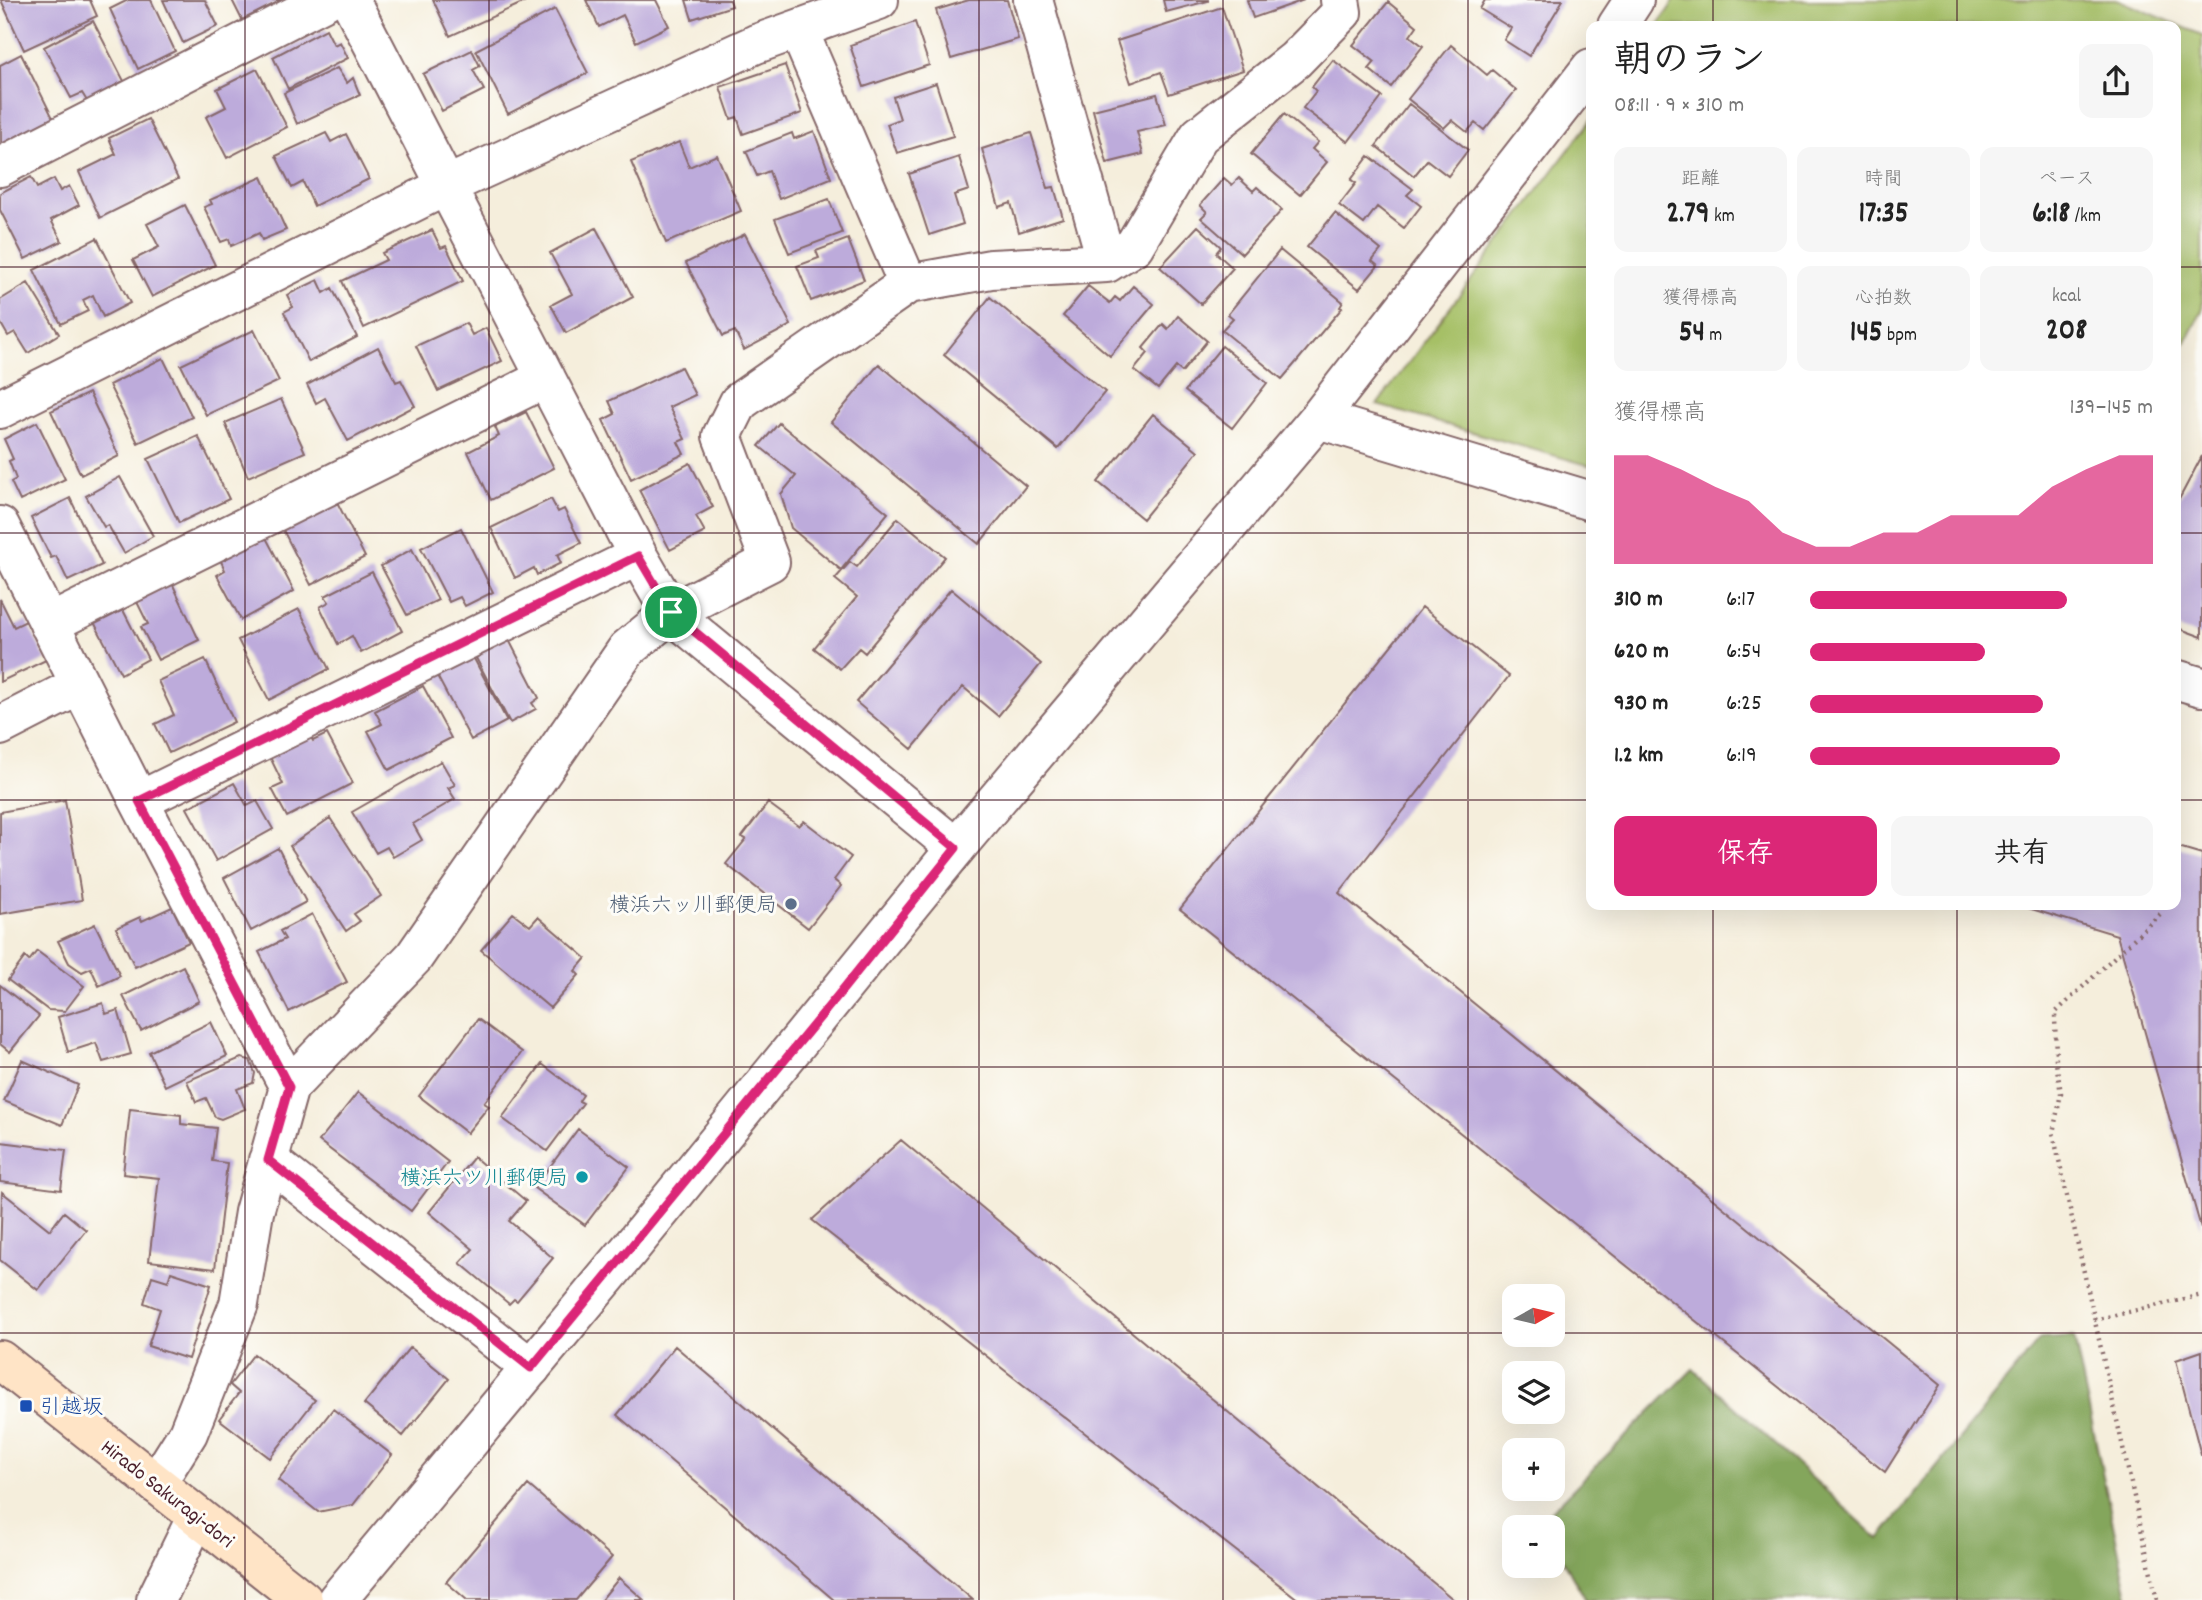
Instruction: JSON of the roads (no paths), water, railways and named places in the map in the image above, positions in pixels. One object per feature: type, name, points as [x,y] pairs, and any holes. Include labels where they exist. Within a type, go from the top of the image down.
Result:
[{"type":"main road","name":"Hirado Sakuragi-dori","points":[[0,1360],[303,1600]]},
{"type":"street","points":[[0,167],[326,0]]},
{"type":"street","points":[[350,0],[638,556],[671,612],[956,848]]},
{"type":"street","points":[[0,409],[446,186],[756,44],[879,0]]},
{"type":"street","points":[[1033,0],[1107,263]]},
{"type":"street","points":[[156,1484],[188,1433],[239,1304],[254,1212],[289,1087],[414,957],[628,649],[671,612],[769,562],[722,436],[739,402],[908,284],[991,269],[1107,263],[1134,246],[1199,135],[1295,60],[1342,12],[1340,0]]},
{"type":"street","points":[[1620,21],[1634,0]]},
{"type":"street","points":[[798,29],[908,284]]},
{"type":"street","points":[[337,1600],[531,1368],[956,848],[1318,418],[1586,74]]},
{"type":"street","points":[[49,624],[546,377]]},
{"type":"street","points":[[1318,418],[1586,499]]},
{"type":"street","points":[[0,526],[139,801],[289,1087]]},
{"type":"street","points":[[139,801],[638,556]]},
{"type":"street","points":[[2181,681],[2202,687]]},
{"type":"street","points":[[0,726],[80,685]]},
{"type":"street","points":[[268,1160],[531,1368]]},
{"type":"street","points":[[156,1600],[197,1516]]},
{"type":"place","name":"横浜六ッ川郵便局","points":[[791,904]]},
{"type":"place","name":"横浜六ツ川郵便局","points":[[582,1177]]},
{"type":"place","name":"引越坂","points":[[26,1406]]}]
